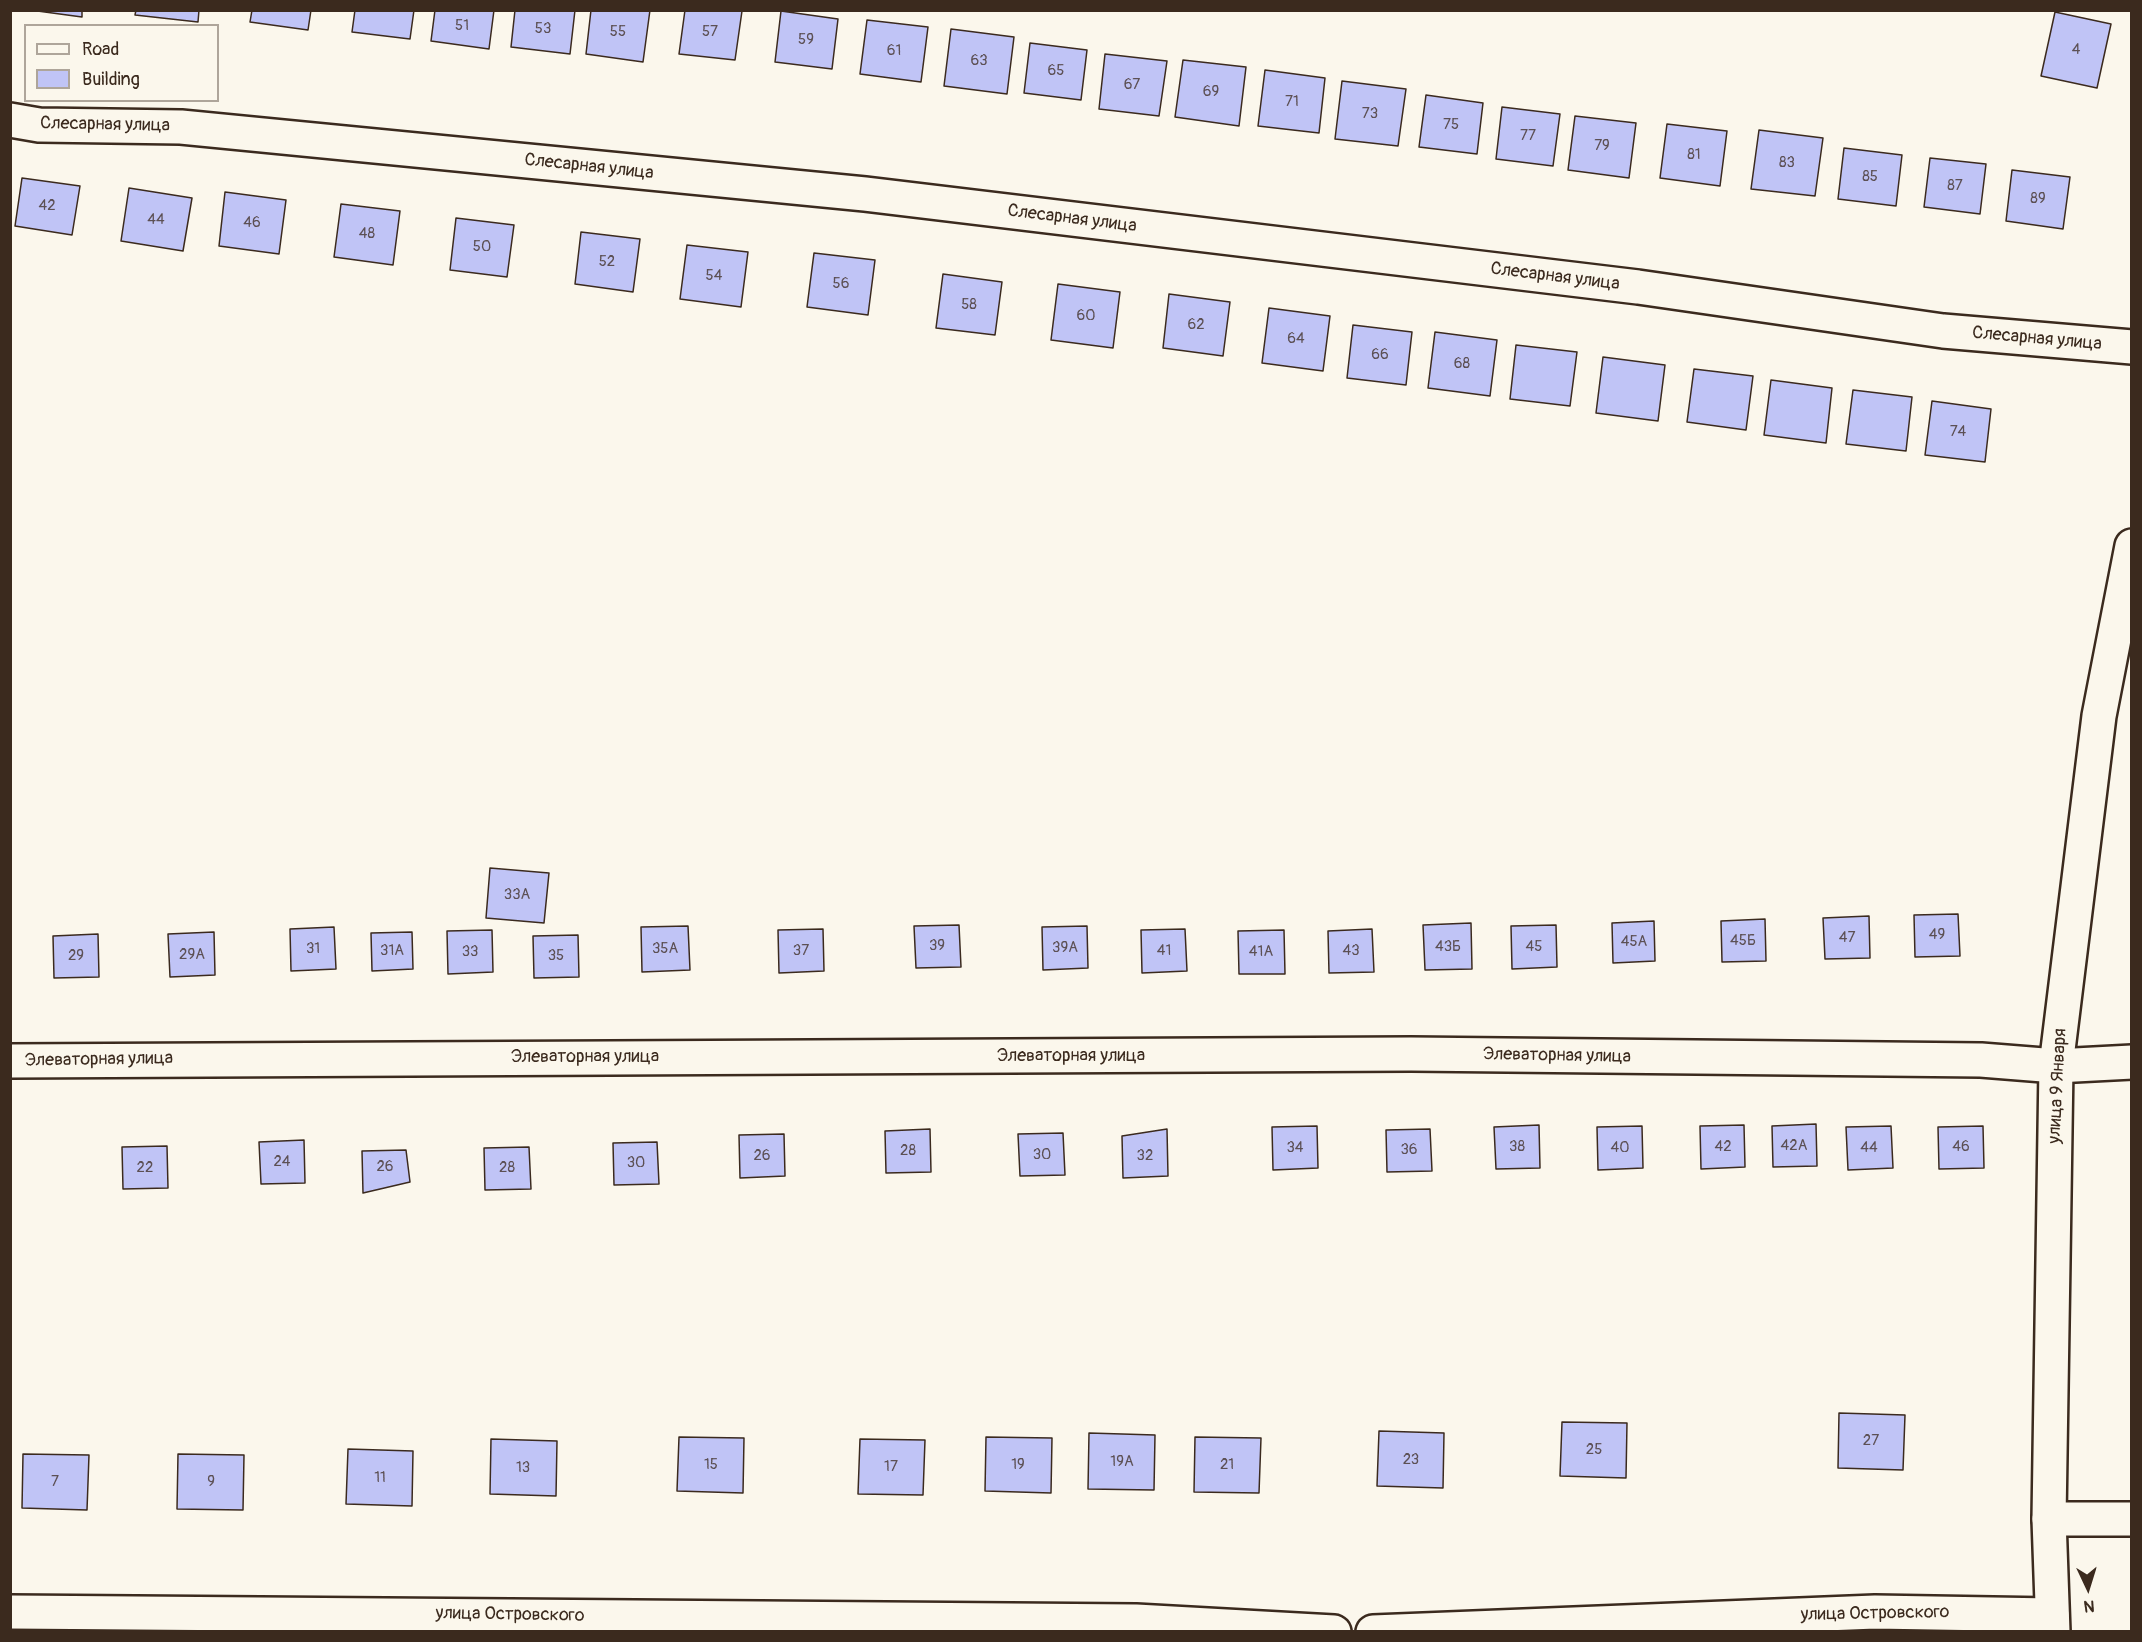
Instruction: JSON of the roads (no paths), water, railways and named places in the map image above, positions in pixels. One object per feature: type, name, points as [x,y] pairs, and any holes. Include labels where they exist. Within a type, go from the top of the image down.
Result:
[{"type":"street","name":"Слесарная улица","points":[[10,120],[39,125],[181,127],[865,194],[1638,287],[1943,331],[2132,347]]},
{"type":"street","name":"улица 9 Января","points":[[2053,1623],[2049,1519],[2056,1066],[2099,716],[2132,546]]},
{"type":"street","name":"Элеваторная улица","points":[[10,1061],[1423,1054],[1981,1060],[2056,1066],[2132,1062]]},
{"type":"street","points":[[2049,1519],[2132,1519]]},
{"type":"street","name":"улица Островского","points":[[10,1612],[1136,1621],[1334,1632]]},
{"type":"street","name":"улица Островского","points":[[1373,1632],[1875,1612],[2053,1623]]}]
